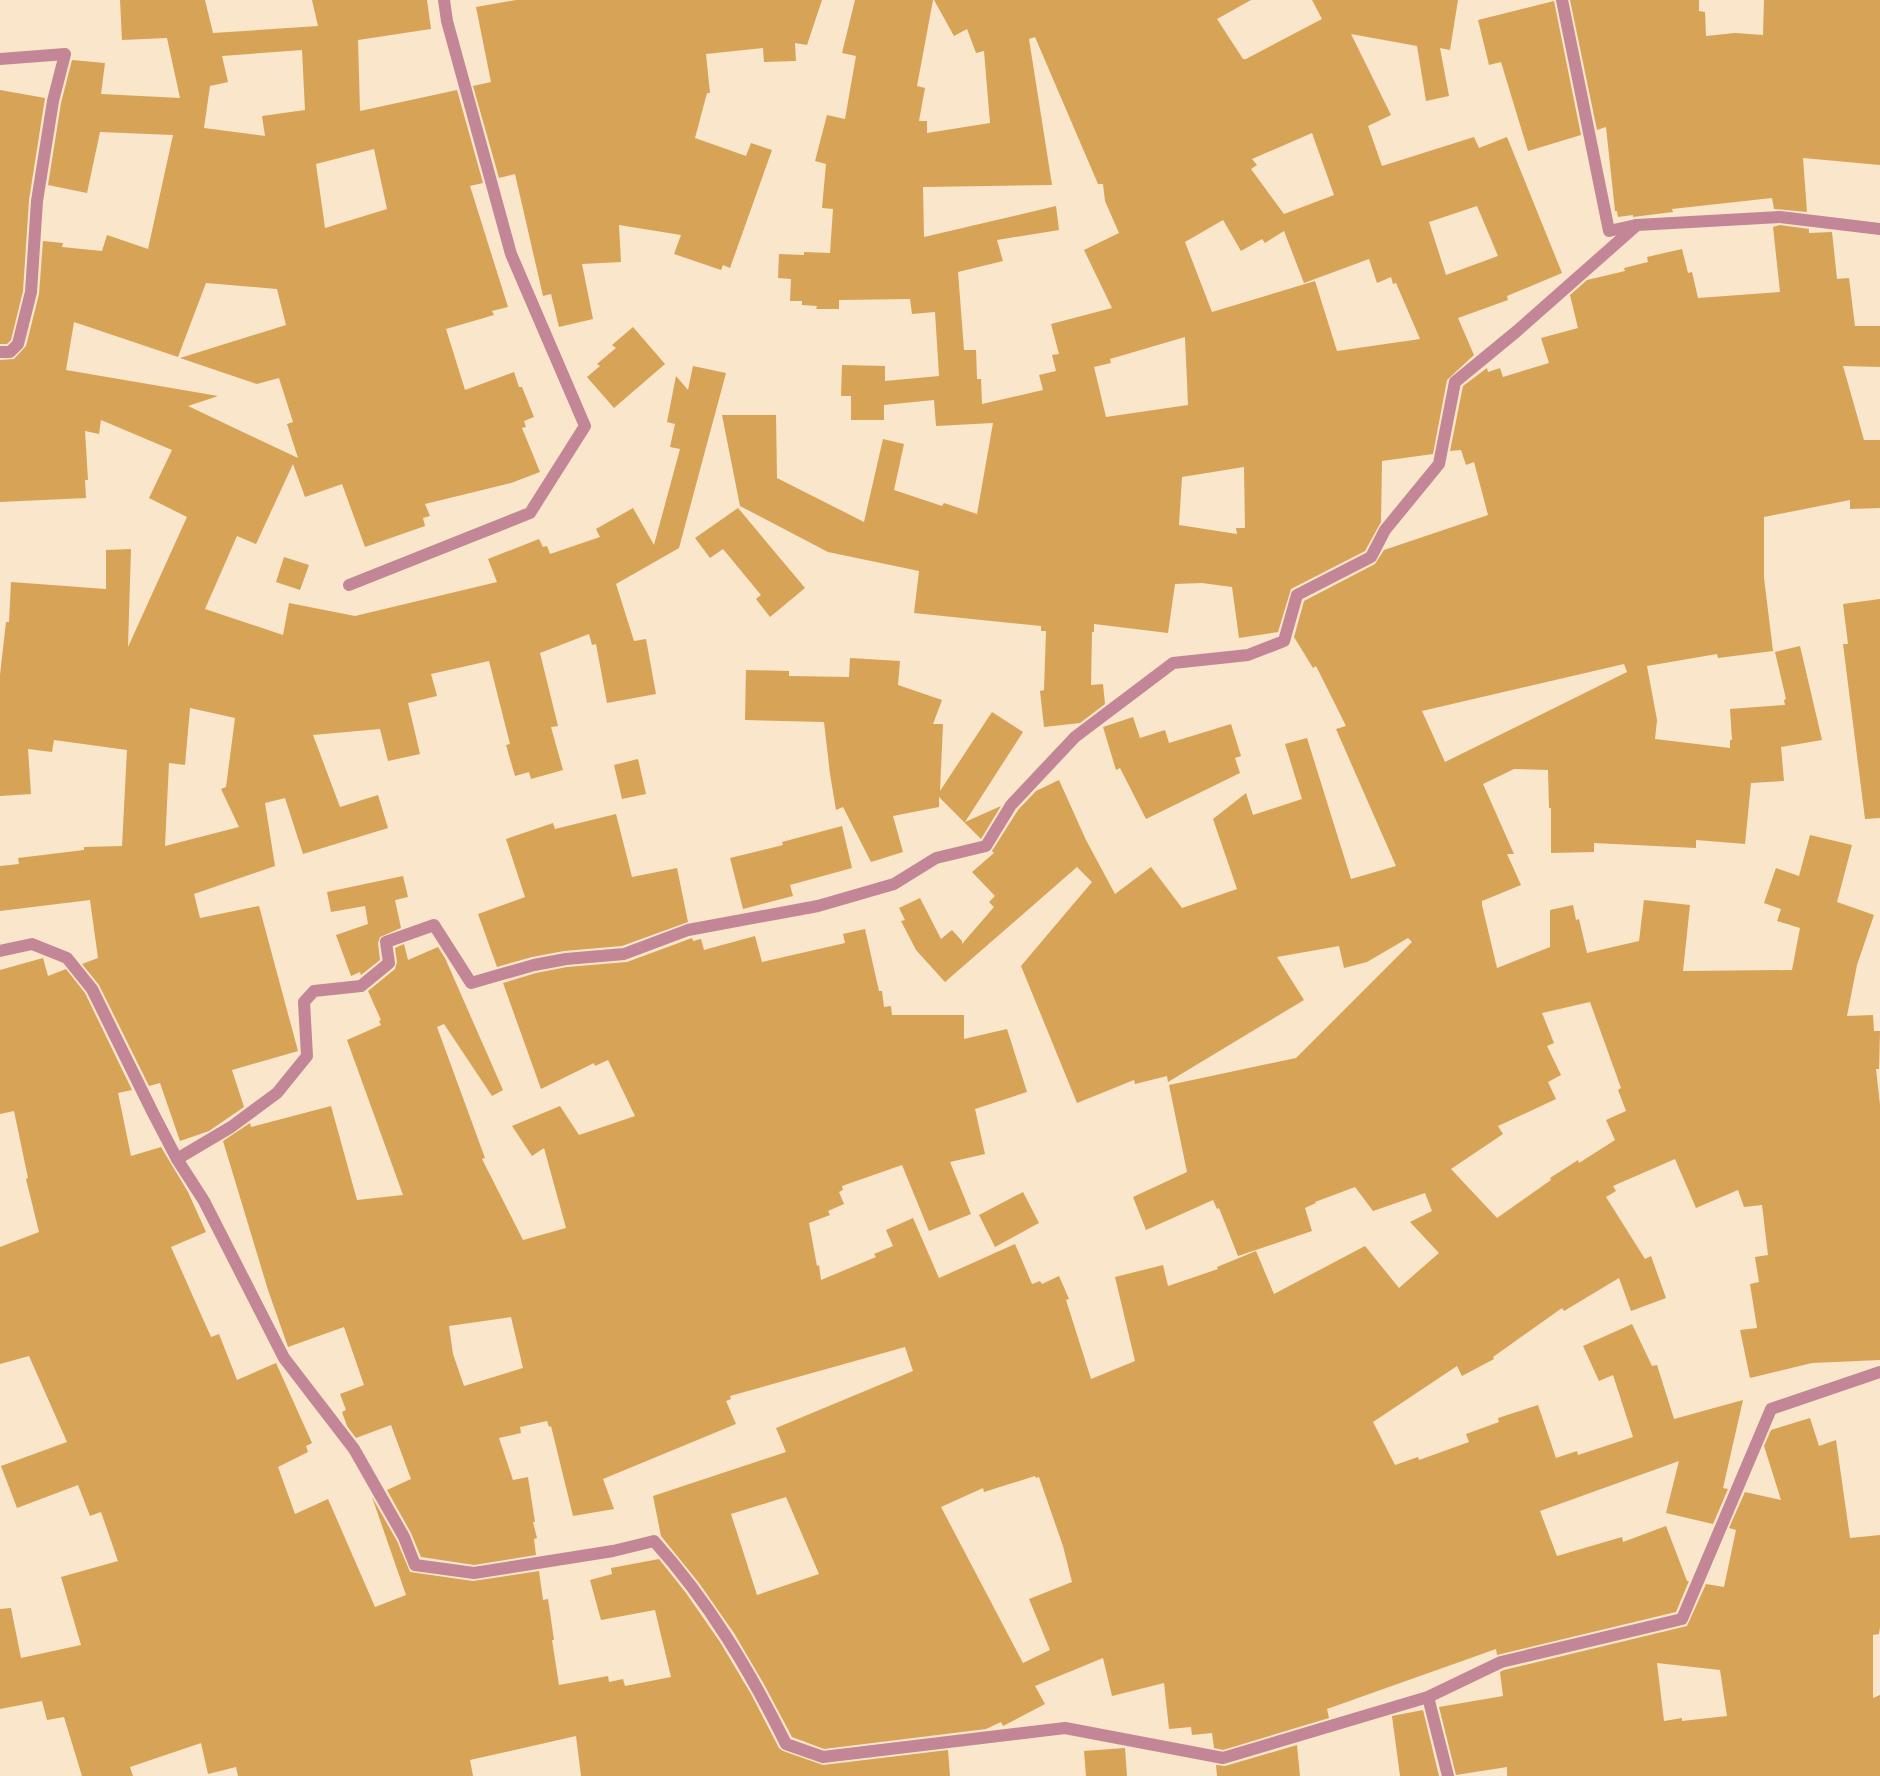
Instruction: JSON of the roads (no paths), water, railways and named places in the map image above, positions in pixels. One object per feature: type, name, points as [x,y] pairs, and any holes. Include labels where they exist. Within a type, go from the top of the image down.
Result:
[{"type":"street","points":[[349,585],[530,513],[585,426],[512,254],[447,21],[444,0]]},
{"type":"street","points":[[1562,0],[1609,231],[1637,225],[1780,217],[1880,229]]},
{"type":"street","points":[[0,59],[66,54],[53,101],[38,201],[31,292],[18,344],[10,352],[0,352]]},
{"type":"street","points":[[177,1159],[231,1127],[277,1093],[307,1056],[304,1002],[314,991],[361,986],[389,963],[386,942],[434,925],[471,983],[534,964],[624,954],[688,930],[818,906],[894,884],[936,858],[986,846],[1011,805],[1075,737],[1173,663],[1248,655],[1284,641],[1297,595],[1371,557],[1385,530],[1439,464],[1455,382],[1517,331],[1637,225]]},
{"type":"street","points":[[0,951],[32,944],[67,958],[92,989],[177,1159],[204,1200],[284,1358],[354,1449],[404,1537],[415,1565],[474,1573],[613,1551],[654,1541],[683,1573],[712,1614],[764,1700],[786,1744],[823,1757],[1065,1728],[1223,1758],[1428,1697],[1501,1662],[1682,1619],[1771,1409],[1880,1372]]},
{"type":"street","points":[[1428,1697],[1448,1776]]}]
